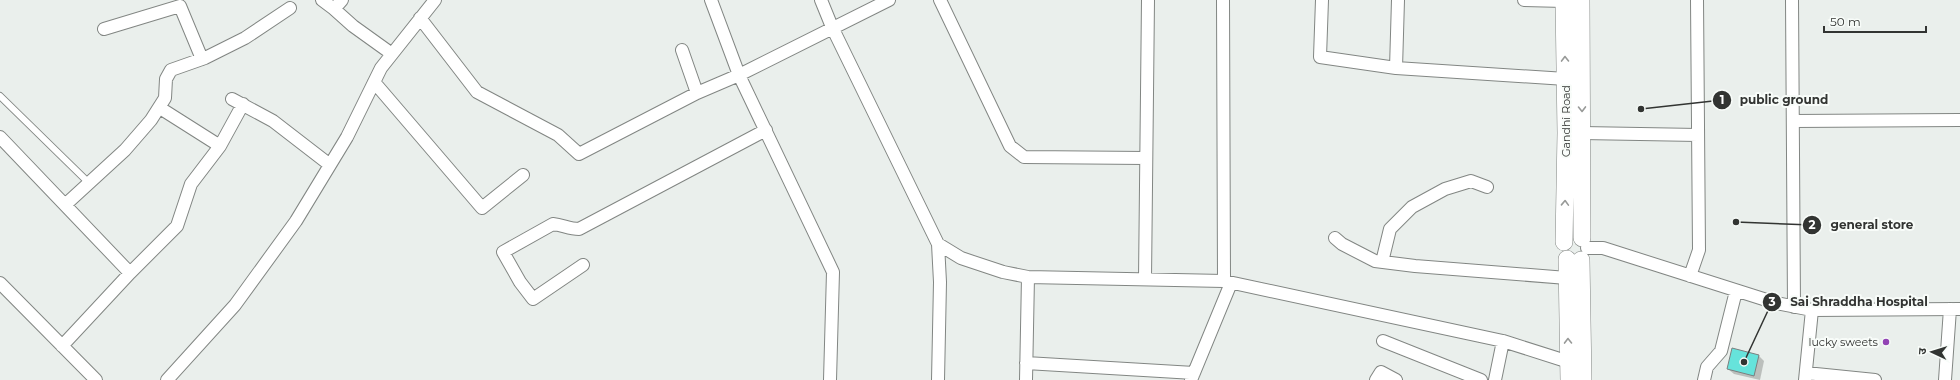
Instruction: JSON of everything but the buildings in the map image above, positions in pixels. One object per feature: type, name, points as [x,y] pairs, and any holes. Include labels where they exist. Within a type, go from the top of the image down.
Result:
[{"type":"main road","name":"Gandhi Road","points":[[1570,0],[1566,79],[1564,256],[1579,251]]},
{"type":"main road","name":"Gandhi Road","points":[[1570,0],[1582,134],[1579,251],[1583,380]]},
{"type":"main road","name":"Gandhi Road","points":[[1569,380],[1567,278],[1579,251]]},
{"type":"street","points":[[322,0],[338,4],[353,26],[392,54]]},
{"type":"street","points":[[167,380],[235,305],[296,221],[347,137],[380,68],[435,0]]},
{"type":"street","points":[[711,0],[739,75],[833,272],[830,380]]},
{"type":"street","points":[[821,0],[832,27],[938,244],[940,282],[938,380]]},
{"type":"street","points":[[420,18],[477,92],[558,135],[579,154],[697,93],[739,75],[832,27],[890,0]]},
{"type":"street","points":[[940,0],[1010,146],[1024,157],[1146,158]]},
{"type":"street","points":[[1145,280],[1148,0]]},
{"type":"street","points":[[1026,363],[1193,376],[1227,282],[1223,0]]},
{"type":"street","points":[[1322,0],[1320,57],[1396,68],[1566,79]]},
{"type":"street","points":[[1396,68],[1398,0]]},
{"type":"street","points":[[1524,0],[1570,0]]},
{"type":"street","points":[[1690,276],[1699,250],[1697,0]]},
{"type":"street","points":[[1792,0],[1794,307]]},
{"type":"street","points":[[104,29],[180,3],[202,59]]},
{"type":"street","points":[[65,205],[125,150],[160,108],[165,98],[166,79],[171,70],[202,59],[245,38],[290,8]]},
{"type":"street","points":[[682,50],[697,93]]},
{"type":"street","points":[[374,82],[482,208],[524,175]]},
{"type":"street","points":[[62,346],[130,272],[177,226],[191,184],[220,146],[238,101],[273,121],[330,165]]},
{"type":"street","points":[[160,108],[220,146]]},
{"type":"street","points":[[1793,121],[1960,120]]},
{"type":"street","points":[[583,265],[533,299],[520,282],[503,252],[553,224],[571,229],[579,229],[766,130]]},
{"type":"street","points":[[1582,134],[1698,135]]},
{"type":"street","points":[[0,137],[130,272]]},
{"type":"street","points":[[1382,262],[1390,229],[1412,207],[1445,189],[1471,181],[1486,187]]},
{"type":"street","points":[[1335,238],[1342,244],[1374,261],[1567,278]]},
{"type":"street","points":[[938,244],[961,258],[1003,272],[1028,277],[1227,282],[1503,341],[1569,362]]},
{"type":"street","points":[[1579,251],[1603,248],[1776,303],[1812,310],[1955,309],[1945,380]]},
{"type":"street","points":[[1026,380],[1028,277]]},
{"type":"street","points":[[0,283],[96,380]]},
{"type":"street","points":[[1704,380],[1707,367],[1721,351],[1736,291]]},
{"type":"street","points":[[1812,310],[1806,377],[1875,380]]},
{"type":"street","points":[[1383,341],[1481,380]]},
{"type":"street","points":[[1494,380],[1503,341]]},
{"type":"street","points":[[1376,380],[1381,372],[1396,380]]},
{"type":"lane","points":[[0,96],[89,183]]},
{"type":"place","name":"public ground","points":[[1641,109]]},
{"type":"place","name":"general store","points":[[1736,222]]},
{"type":"place","name":"lucky sweets","points":[[1886,342]]},
{"type":"place","name":"Sai Shraddha Hospital","points":[[1744,362]]}]
